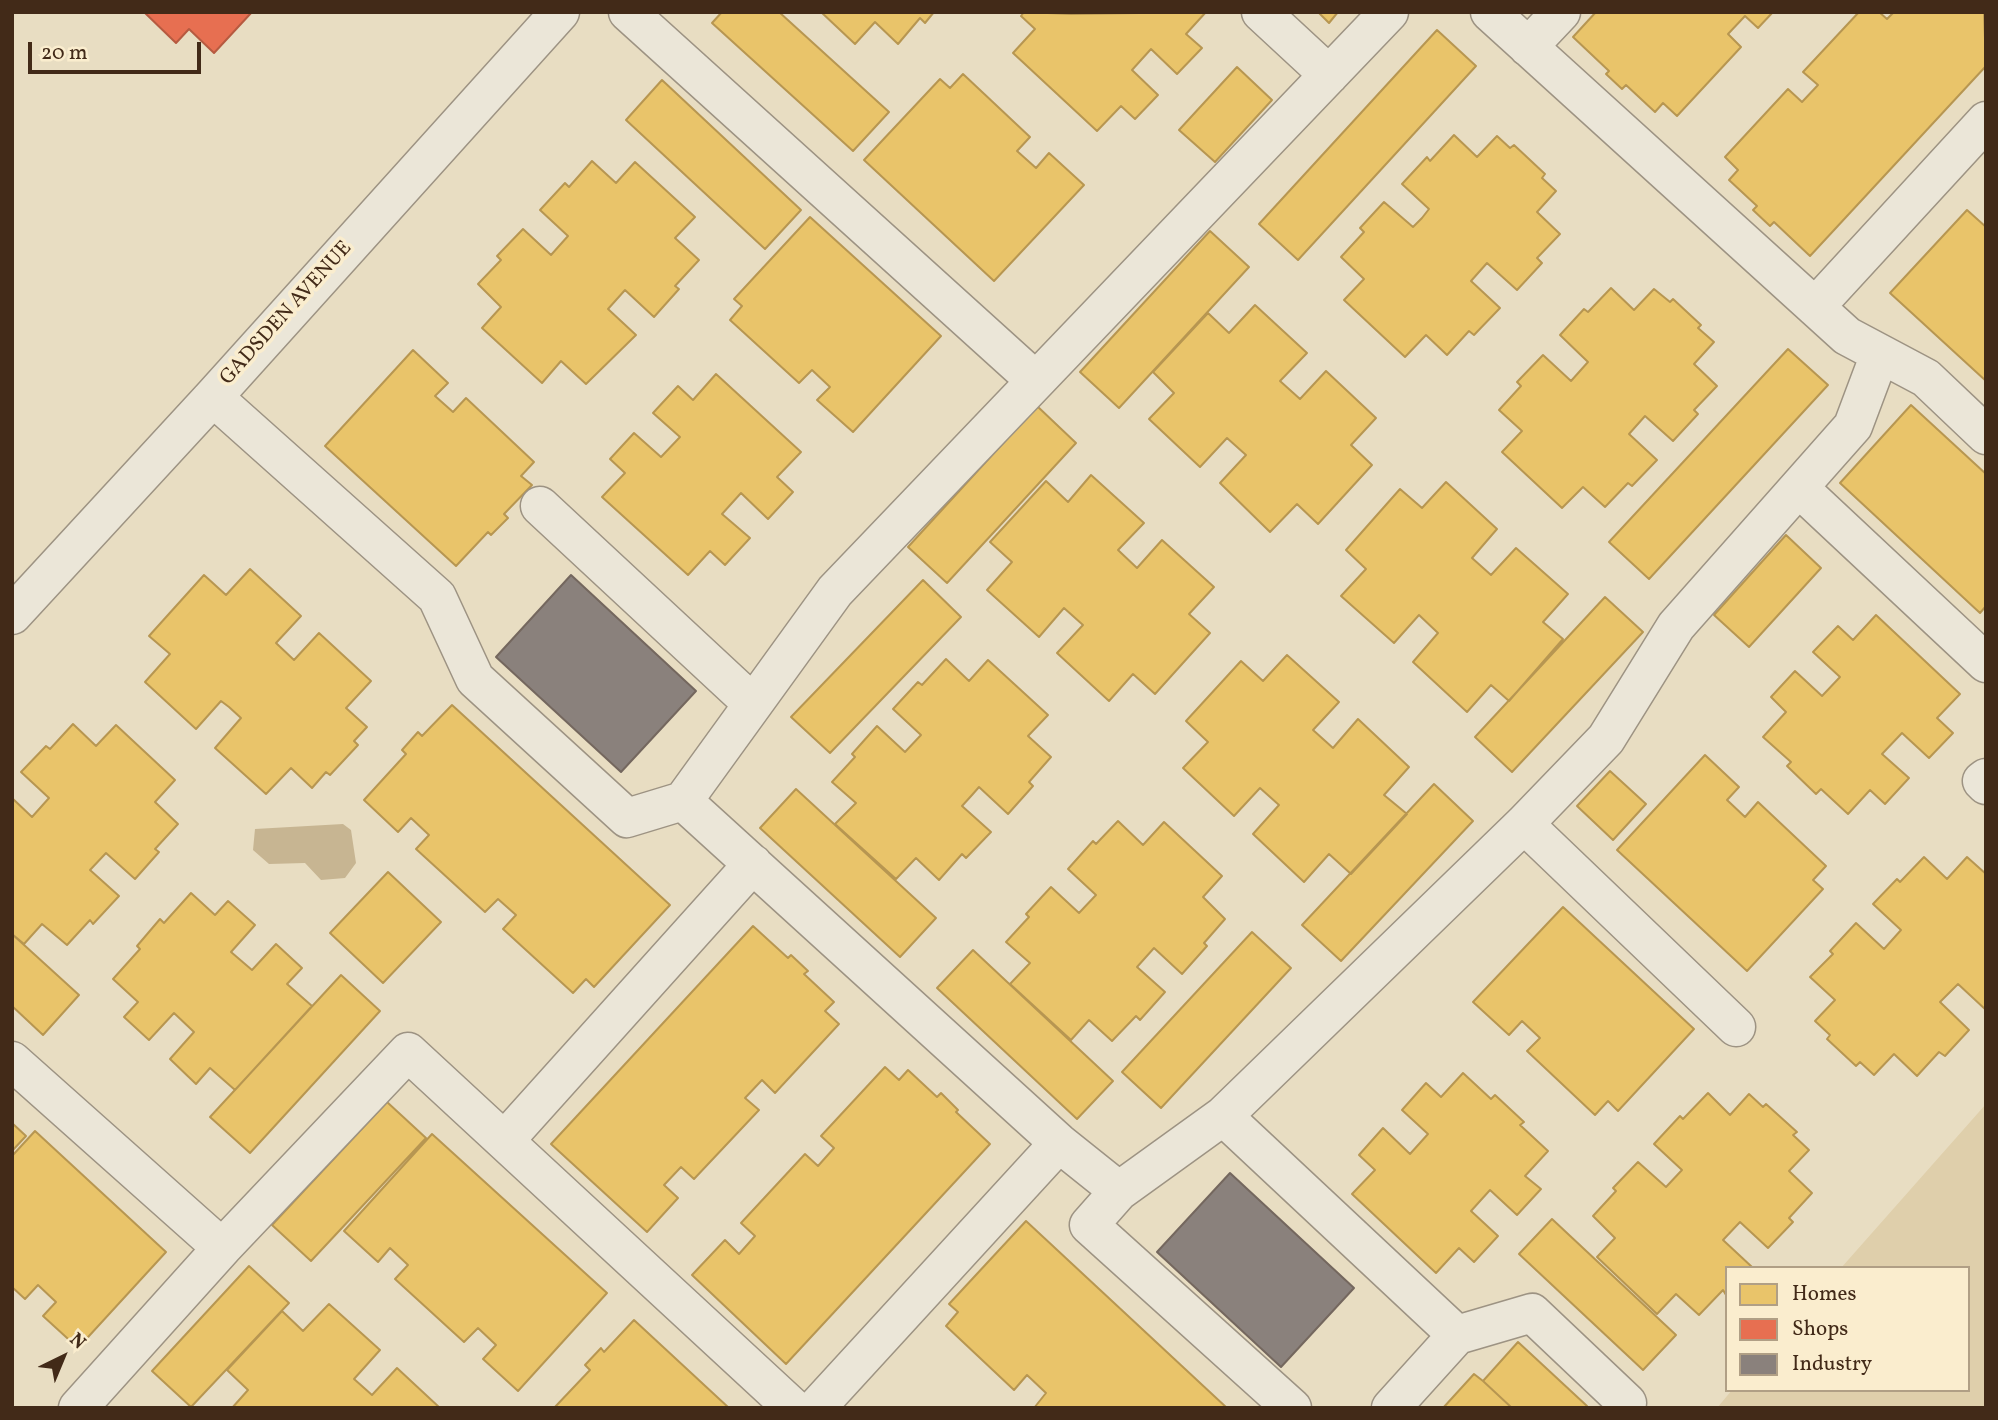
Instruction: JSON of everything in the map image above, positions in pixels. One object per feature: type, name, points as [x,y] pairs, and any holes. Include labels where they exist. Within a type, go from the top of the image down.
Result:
[{"type":"street","name":"GADSDEN AVENUE","points":[[12,615],[213,397],[560,12]]},
{"type":"street","points":[[628,12],[1036,381]]},
{"type":"street","points":[[1261,12],[1329,75]]},
{"type":"street","points":[[213,397],[437,597],[475,679],[627,818],[683,801],[835,591],[1389,12]]},
{"type":"street","points":[[1490,12],[1847,336],[1926,378],[1986,435]]},
{"type":"street","points":[[1528,47],[1561,12]]},
{"type":"street","points":[[1815,307],[1986,121]]},
{"type":"street","points":[[1292,1408],[1089,1225],[1119,1191],[1223,1116],[1524,824],[1605,739],[1676,626],[1853,426],[1880,354]]},
{"type":"street","points":[[1798,488],[1986,663]]},
{"type":"street","points":[[540,506],[753,704]]},
{"type":"street","points":[[1986,778],[1982,781],[1986,785]]},
{"type":"street","points":[[683,801],[1059,1143],[1119,1191]]},
{"type":"street","points":[[1524,824],[1736,1027]]},
{"type":"street","points":[[505,1140],[753,864]]},
{"type":"street","points":[[78,1408],[222,1248],[408,1052],[793,1408]]},
{"type":"street","points":[[12,1060],[222,1248]]},
{"type":"street","points":[[1223,1116],[1457,1335]]},
{"type":"street","points":[[816,1408],[1059,1143]]},
{"type":"street","points":[[1391,1408],[1457,1335],[1532,1313],[1627,1403]]},
{"type":"shaded area","points":[[343,824],[351,830],[356,863],[345,878],[321,880],[305,863],[269,864],[253,850],[255,829]]},
{"type":"shaded area","points":[[1986,1104],[1986,1408],[1717,1408],[1730,1392],[1970,1392],[1970,1266],[1843,1266]]},
{"type":"building: Homes","points":[[722,12],[779,12],[889,112],[853,151],[712,23]]},
{"type":"building: Homes","points":[[821,12],[934,12],[925,23],[920,18],[898,44],[875,22],[855,44]]},
{"type":"building: Homes","points":[[1024,12],[1206,12],[1186,34],[1202,48],[1177,74],[1151,49],[1132,70],[1158,95],[1135,119],[1121,106],[1097,131],[1013,53],[1035,29],[1021,16]]},
{"type":"building: Homes","points":[[1318,12],[1338,12],[1329,23]]},
{"type":"building: Homes","points":[[1596,12],[1773,12],[1758,28],[1745,16],[1728,34],[1741,47],[1677,116],[1663,103],[1655,112],[1626,85],[1622,89],[1606,74],[1609,71],[1573,37]]},
{"type":"building: Homes","points":[[1859,12],[1879,12],[1887,19],[1894,12],[1984,12],[1986,66],[1810,256],[1774,222],[1770,226],[1753,210],[1757,206],[1729,180],[1738,170],[1725,157],[1788,89],[1802,102],[1818,85],[1803,72]]},
{"type":"building: Homes","points":[[1437,30],[1476,66],[1298,260],[1259,224]]},
{"type":"building: Homes","points":[[1237,67],[1272,100],[1215,162],[1179,130]]},
{"type":"building: Homes","points":[[963,74],[1030,137],[1017,151],[1036,168],[1049,153],[1084,185],[994,281],[864,160],[940,79],[950,88]]},
{"type":"building: Homes","points":[[662,80],[801,210],[765,249],[626,120]]},
{"type":"building: Homes","points":[[1454,135],[1477,157],[1497,136],[1510,148],[1514,145],[1545,174],[1542,178],[1556,191],[1537,212],[1560,234],[1537,258],[1542,263],[1517,290],[1487,263],[1471,281],[1500,308],[1474,335],[1469,331],[1447,355],[1426,335],[1405,357],[1344,300],[1364,279],[1341,257],[1364,232],[1360,228],[1384,202],[1413,227],[1422,218],[1429,209],[1402,184],[1427,157],[1430,161]]},
{"type":"building: Homes","points":[[592,161],[616,183],[635,162],[695,217],[675,238],[699,260],[675,286],[679,289],[654,317],[625,290],[608,309],[636,335],[586,384],[561,361],[542,383],[482,328],[501,307],[478,284],[501,260],[497,256],[523,229],[551,255],[568,236],[540,210],[565,183],[569,187]]},
{"type":"building: Homes","points":[[1967,210],[1986,227],[1986,381],[1890,293]]},
{"type":"building: Homes","points":[[810,217],[941,336],[853,432],[817,400],[830,387],[812,370],[799,383],[730,320],[742,306],[734,299]]},
{"type":"building: Homes","points":[[1210,231],[1249,267],[1119,408],[1080,372]]},
{"type":"building: Homes","points":[[1611,288],[1634,310],[1654,289],[1670,302],[1673,299],[1701,325],[1698,328],[1714,342],[1694,364],[1717,386],[1694,410],[1698,414],[1673,441],[1645,416],[1629,434],[1657,460],[1632,486],[1628,483],[1605,507],[1583,487],[1562,508],[1502,452],[1522,431],[1499,410],[1521,386],[1517,382],[1543,355],[1571,381],[1588,362],[1560,335],[1584,309],[1588,312]]},
{"type":"building: Homes","points":[[1255,305],[1307,353],[1280,381],[1300,399],[1326,371],[1376,418],[1351,445],[1372,465],[1318,524],[1297,504],[1270,532],[1220,483],[1246,455],[1227,438],[1200,467],[1149,419],[1174,393],[1153,372],[1208,313],[1229,333]]},
{"type":"building: Homes","points":[[1788,349],[1828,385],[1649,579],[1609,542]]},
{"type":"building: Homes","points":[[413,350],[448,383],[435,396],[453,412],[466,398],[534,462],[521,476],[532,485],[504,514],[508,518],[491,535],[488,532],[456,566],[325,446]]},
{"type":"building: Homes","points":[[716,374],[801,452],[777,477],[793,492],[768,519],[741,493],[722,514],[750,538],[725,565],[710,551],[688,575],[602,497],[625,473],[610,459],[634,433],[661,457],[680,437],[653,413],[678,386],[693,400]]},
{"type":"building: Homes","points":[[1911,405],[1986,474],[1986,606],[1980,613],[1840,483]]},
{"type":"building: Homes","points":[[1037,406],[1076,443],[947,583],[908,547]]},
{"type":"building: Homes","points":[[1091,475],[1144,523],[1118,550],[1137,568],[1162,540],[1214,587],[1189,614],[1210,633],[1155,694],[1133,674],[1109,701],[1057,653],[1083,625],[1064,608],[1039,637],[987,590],[1012,562],[990,542],[1046,481],[1068,502]]},
{"type":"building: Homes","points":[[1446,482],[1497,529],[1472,558],[1491,575],[1516,548],[1568,594],[1543,622],[1563,639],[1509,701],[1491,685],[1467,712],[1413,662],[1438,633],[1419,615],[1394,643],[1341,596],[1366,569],[1346,550],[1400,489],[1422,508]]},
{"type":"building: Homes","points":[[1786,535],[1821,568],[1749,647],[1714,615]]},
{"type":"building: Homes","points":[[250,569],[301,616],[276,643],[294,660],[319,633],[371,681],[346,708],[367,727],[354,741],[358,745],[330,775],[326,772],[312,788],[291,768],[266,794],[215,748],[241,718],[221,701],[196,729],[145,682],[170,654],[149,636],[204,575],[226,595]]},
{"type":"building: Homes","points":[[923,580],[961,617],[830,753],[791,717]]},
{"type":"building: Homes","points":[[1605,597],[1643,632],[1512,772],[1475,737]]},
{"type":"building: Homes","points":[[1876,615],[1960,694],[1937,718],[1953,733],[1929,758],[1902,733],[1882,754],[1909,778],[1885,804],[1870,790],[1848,814],[1821,789],[1816,794],[1787,766],[1791,762],[1763,737],[1786,712],[1771,697],[1795,671],[1822,696],[1840,677],[1813,652],[1838,626],[1853,640]]},
{"type":"building: Homes","points":[[1287,655],[1339,702],[1313,730],[1333,748],[1358,719],[1409,767],[1384,795],[1407,814],[1351,874],[1329,854],[1304,882],[1253,834],[1279,805],[1260,788],[1234,816],[1183,768],[1208,742],[1186,721],[1241,661],[1263,681]]},
{"type":"building: Homes","points":[[946,659],[969,681],[988,660],[1048,715],[1028,736],[1051,757],[1029,782],[1033,786],[1008,814],[979,787],[962,806],[991,832],[966,858],[962,854],[939,880],[916,858],[896,879],[835,824],[856,803],[832,782],[855,757],[852,754],[877,726],[905,752],[921,735],[893,709],[918,682],[922,685]]},
{"type":"building: Homes","points":[[452,705],[670,905],[594,987],[586,979],[573,993],[503,929],[516,915],[498,899],[485,912],[416,849],[429,835],[411,818],[398,832],[364,800],[406,754],[402,750],[418,732],[422,736]]},
{"type":"building: Homes","points":[[73,724],[96,746],[116,725],[175,780],[155,802],[178,824],[155,849],[159,852],[135,879],[106,853],[90,870],[119,896],[93,924],[90,920],[67,945],[42,924],[24,944],[12,934],[12,798],[32,817],[49,798],[21,772],[46,746],[50,749]]},
{"type":"building: Homes","points":[[1705,755],[1739,787],[1727,800],[1745,817],[1758,802],[1826,866],[1813,880],[1823,889],[1747,971],[1617,850]]},
{"type":"building: Homes","points":[[1610,771],[1646,804],[1613,840],[1577,806]]},
{"type":"building: Homes","points":[[1434,784],[1473,821],[1341,961],[1302,925]]},
{"type":"building: Homes","points":[[796,789],[936,918],[900,957],[760,828]]},
{"type":"building: Homes","points":[[1118,821],[1143,845],[1164,822],[1222,876],[1203,897],[1225,919],[1204,943],[1207,946],[1182,974],[1154,948],[1137,967],[1165,992],[1140,1020],[1136,1016],[1112,1041],[1089,1020],[1071,1040],[1010,984],[1030,963],[1006,942],[1029,917],[1026,914],[1051,887],[1079,913],[1096,895],[1068,869],[1093,841],[1096,844]]},
{"type":"building: Homes","points":[[1924,857],[1947,879],[1967,857],[1986,874],[1986,1010],[1958,984],[1940,1002],[1969,1030],[1945,1056],[1939,1052],[1917,1076],[1894,1054],[1874,1075],[1860,1062],[1856,1066],[1827,1039],[1830,1035],[1815,1021],[1835,1000],[1810,977],[1833,954],[1830,951],[1856,923],[1884,949],[1901,930],[1873,904],[1897,879],[1900,882]]},
{"type":"building: Homes","points":[[388,872],[441,922],[383,983],[330,933]]},
{"type":"building: Homes","points":[[191,893],[215,915],[228,901],[255,925],[231,952],[252,970],[276,944],[302,968],[287,984],[312,1006],[235,1090],[210,1068],[196,1084],[170,1059],[194,1032],[174,1013],[149,1040],[124,1017],[138,1002],[113,979],[140,949],[137,946],[160,919],[164,923]]},
{"type":"building: Homes","points":[[1563,907],[1694,1029],[1618,1111],[1608,1101],[1595,1115],[1527,1051],[1540,1038],[1522,1021],[1509,1035],[1473,1002]]},
{"type":"building: Homes","points":[[753,926],[788,958],[791,955],[808,971],[804,974],[834,1002],[825,1011],[839,1024],[775,1093],[762,1080],[745,1098],[759,1110],[694,1179],[681,1167],[664,1185],[678,1198],[647,1232],[551,1144]]},
{"type":"building: Homes","points":[[1252,932],[1291,968],[1161,1108],[1122,1072]]},
{"type":"building: Homes","points":[[12,934],[79,995],[43,1035],[12,1006]]},
{"type":"building: Homes","points":[[973,950],[1113,1081],[1077,1119],[937,988]]},
{"type":"building: Homes","points":[[341,975],[380,1011],[250,1153],[210,1117]]},
{"type":"building: Homes","points":[[885,1067],[899,1080],[908,1070],[937,1097],[941,1093],[958,1110],[956,1112],[990,1144],[786,1364],[692,1275],[725,1240],[739,1254],[755,1236],[741,1223],[805,1154],[818,1166],[834,1148],[821,1136]]},
{"type":"building: Homes","points":[[1463,1073],[1491,1099],[1495,1095],[1524,1122],[1520,1125],[1548,1151],[1525,1176],[1541,1189],[1517,1215],[1490,1190],[1471,1211],[1498,1236],[1474,1262],[1459,1248],[1436,1273],[1352,1194],[1375,1170],[1359,1155],[1383,1128],[1410,1154],[1428,1134],[1402,1110],[1426,1083],[1441,1097]]},
{"type":"building: Homes","points":[[1708,1093],[1730,1115],[1749,1094],[1763,1107],[1766,1104],[1797,1132],[1793,1135],[1809,1150],[1789,1171],[1812,1193],[1789,1218],[1793,1222],[1768,1248],[1740,1222],[1723,1240],[1751,1266],[1725,1266],[1725,1293],[1723,1290],[1699,1315],[1676,1294],[1657,1314],[1597,1257],[1615,1238],[1593,1216],[1616,1191],[1613,1188],[1638,1162],[1666,1187],[1682,1170],[1654,1144],[1680,1116],[1683,1119]]},
{"type":"building: Homes","points":[[387,1102],[426,1138],[311,1261],[272,1225]]},
{"type":"building: Homes","points":[[12,1123],[26,1136],[12,1151]]},
{"type":"building: Homes","points":[[35,1131],[166,1252],[78,1348],[43,1316],[56,1302],[38,1285],[25,1299],[12,1287],[12,1156]]},
{"type":"building: Homes","points":[[432,1134],[607,1293],[518,1391],[483,1359],[496,1345],[478,1328],[464,1342],[395,1279],[408,1265],[390,1248],[378,1262],[344,1231]]},
{"type":"building: Homes","points":[[1552,1219],[1676,1335],[1643,1370],[1519,1254]]},
{"type":"building: Homes","points":[[1026,1221],[1227,1408],[1034,1408],[1046,1393],[1027,1375],[1014,1390],[946,1326],[958,1312],[949,1304]]},
{"type":"building: Homes","points":[[249,1266],[289,1303],[191,1407],[152,1371]]},
{"type":"building: Homes","points":[[329,1304],[380,1350],[354,1379],[372,1395],[397,1368],[440,1408],[232,1408],[248,1390],[227,1370],[282,1311],[303,1331]]},
{"type":"building: Homes","points":[[634,1320],[729,1408],[554,1408],[590,1370],[585,1365],[601,1348],[604,1352]]},
{"type":"building: Homes","points":[[1518,1342],[1587,1406],[1512,1408],[1483,1381]]},
{"type":"building: Homes","points":[[1474,1374],[1483,1381],[1512,1408],[1443,1408]]},
{"type":"building: Shops","points":[[144,12],[252,12],[214,53],[189,29],[176,43]]},
{"type":"building: Industry","points":[[571,575],[696,691],[621,772],[496,657]]},
{"type":"building: Industry","points":[[1230,1173],[1354,1288],[1281,1367],[1157,1252]]}]
